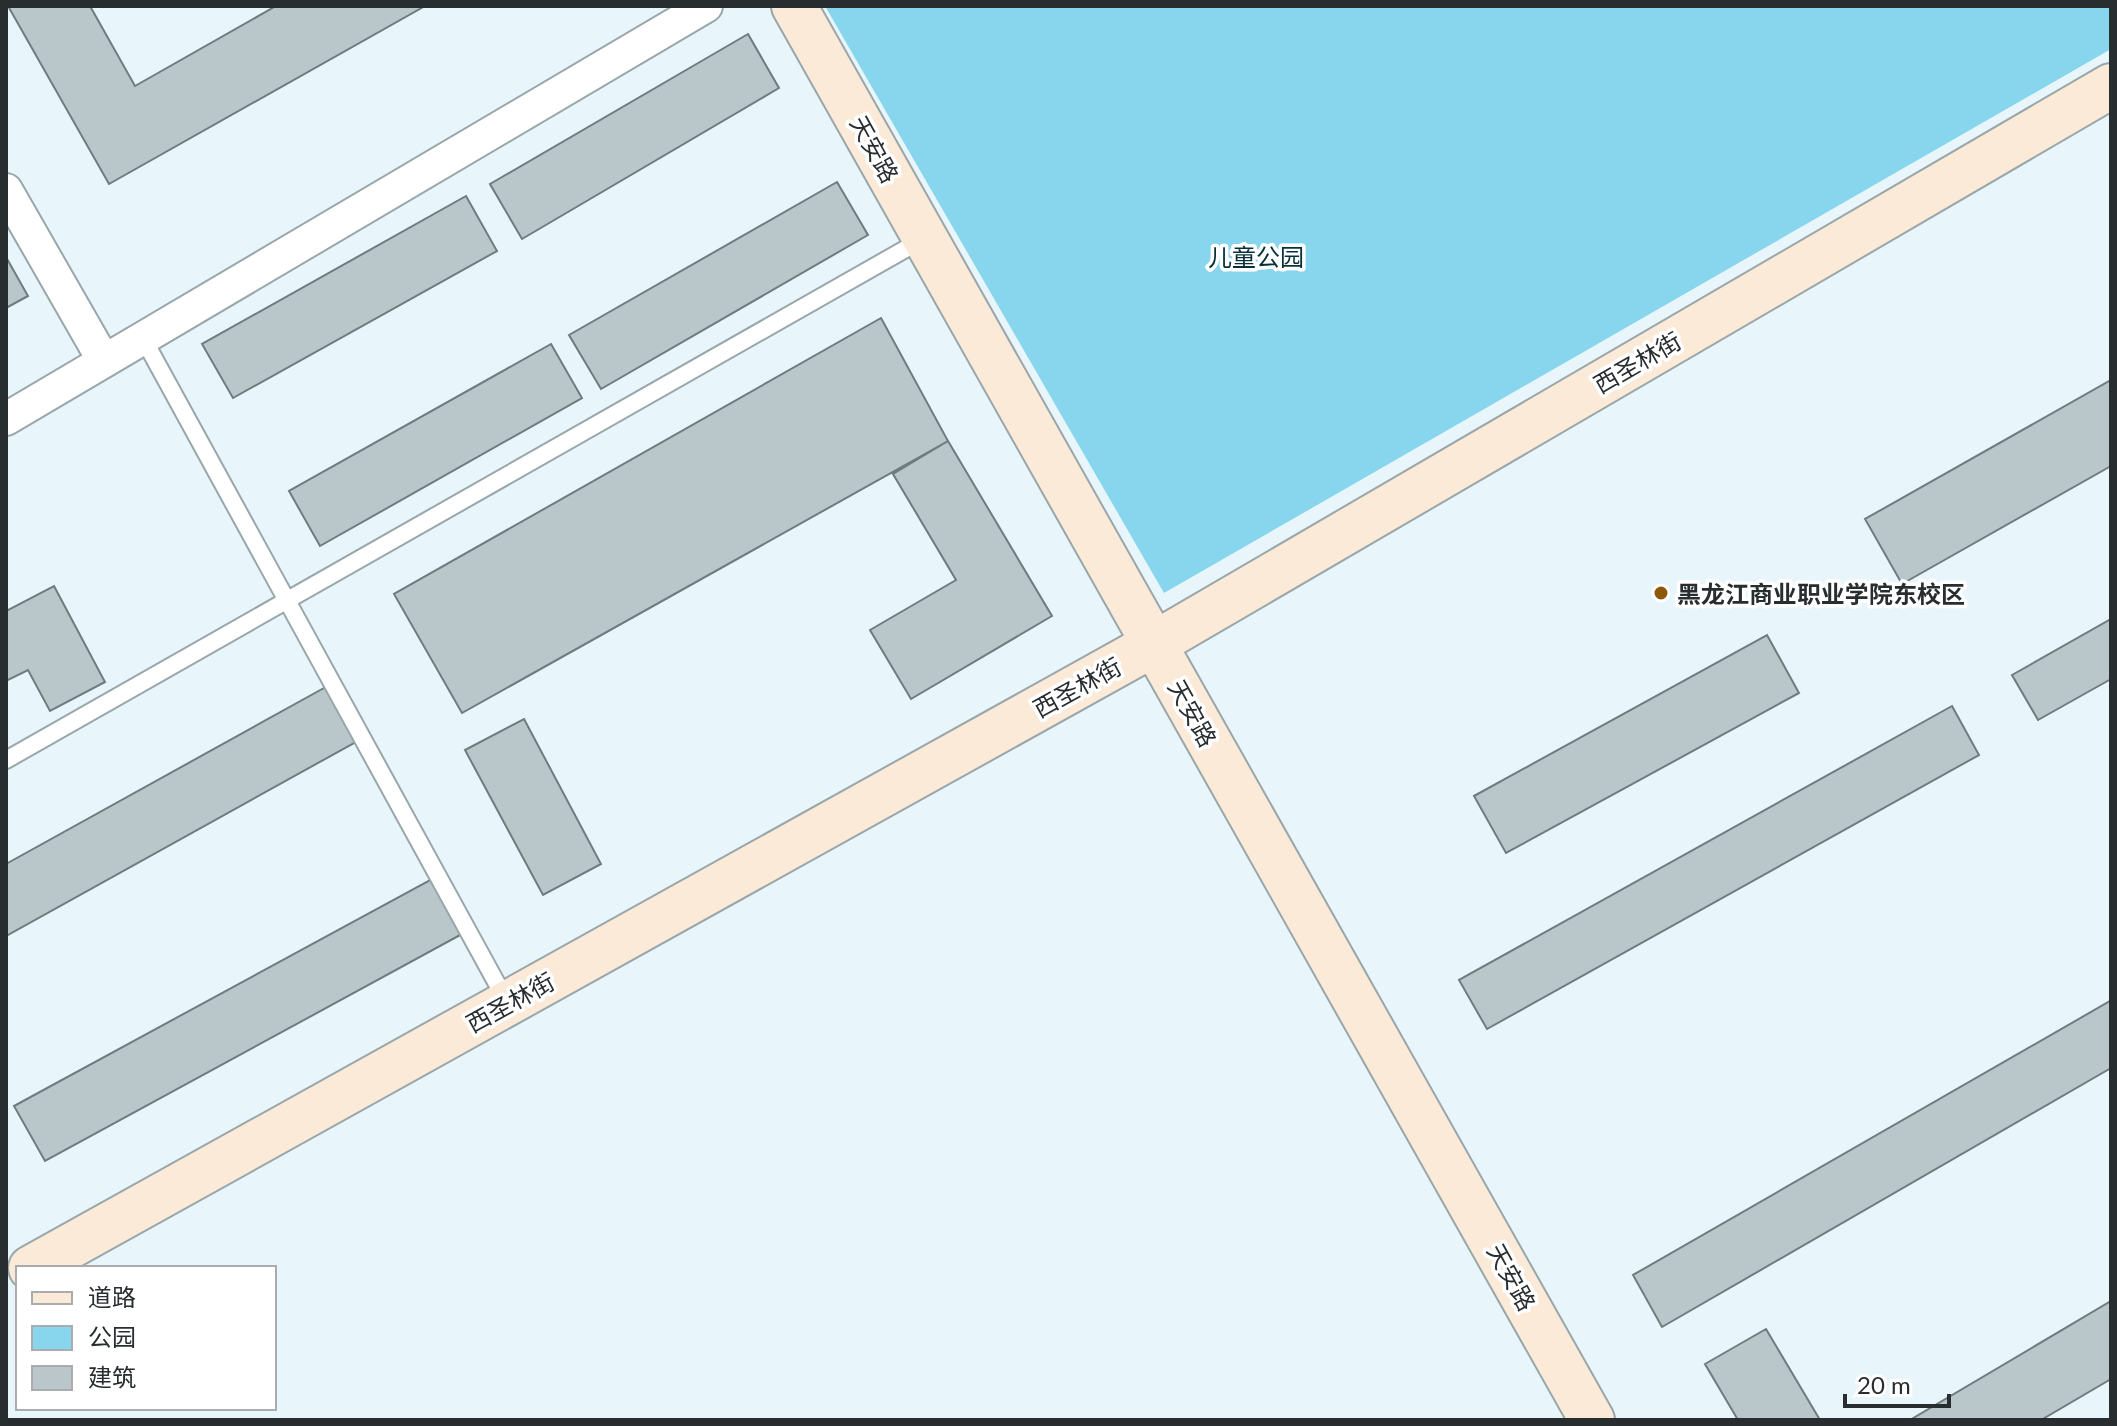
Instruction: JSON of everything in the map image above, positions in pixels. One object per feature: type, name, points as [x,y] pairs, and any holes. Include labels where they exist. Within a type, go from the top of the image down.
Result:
[{"type":"street","points":[[6,419],[706,6]]},
{"type":"street","name":"天安路","points":[[794,6],[1592,1420]]},
{"type":"street","name":"西圣林街","points":[[35,1266],[1154,644],[2111,86]]},
{"type":"street","points":[[6,190],[104,361]]},
{"type":"lane","points":[[6,760],[925,238]]},
{"type":"lane","points":[[143,338],[508,1003]]},
{"type":"green space","name":"儿童公园","points":[[825,6],[2111,6],[2111,49],[1164,593]]},
{"type":"building","points":[[8,6],[90,6],[135,86],[276,6],[425,6],[109,184]]},
{"type":"building","points":[[748,34],[779,88],[522,239],[490,184]]},
{"type":"building","points":[[837,182],[868,235],[601,389],[569,335]]},
{"type":"building","points":[[466,196],[497,251],[233,398],[202,344]]},
{"type":"building","points":[[6,257],[28,296],[6,308]]},
{"type":"building","points":[[881,318],[948,441],[462,713],[394,594]]},
{"type":"building","points":[[551,344],[582,398],[320,546],[289,491]]},
{"type":"building","points":[[2111,380],[2111,466],[1902,584],[1865,519]]},
{"type":"building","points":[[948,441],[1052,616],[911,699],[870,630],[956,580],[893,474]]},
{"type":"building","points":[[54,586],[105,682],[50,711],[28,670],[6,681],[6,611]]},
{"type":"building","points":[[2111,619],[2111,679],[2038,720],[2012,675]]},
{"type":"building","points":[[1767,635],[1799,693],[1506,853],[1474,796]]},
{"type":"building","points":[[333,683],[363,738],[6,936],[6,864]]},
{"type":"building","points":[[1952,706],[1979,755],[1487,1029],[1459,980]]},
{"type":"building","points":[[524,719],[601,864],[543,895],[465,750]]},
{"type":"building","points":[[443,873],[473,928],[45,1161],[14,1106]]},
{"type":"building","points":[[2110,1001],[2111,1068],[1662,1327],[1633,1275]]},
{"type":"building","points":[[2111,1301],[2111,1379],[2041,1420],[1910,1420]]},
{"type":"building","points":[[1766,1329],[1820,1420],[1738,1420],[1705,1364]]},
{"type":"place","name":"黑龙江商业职业学院东校区","points":[[1661,593]]}]
